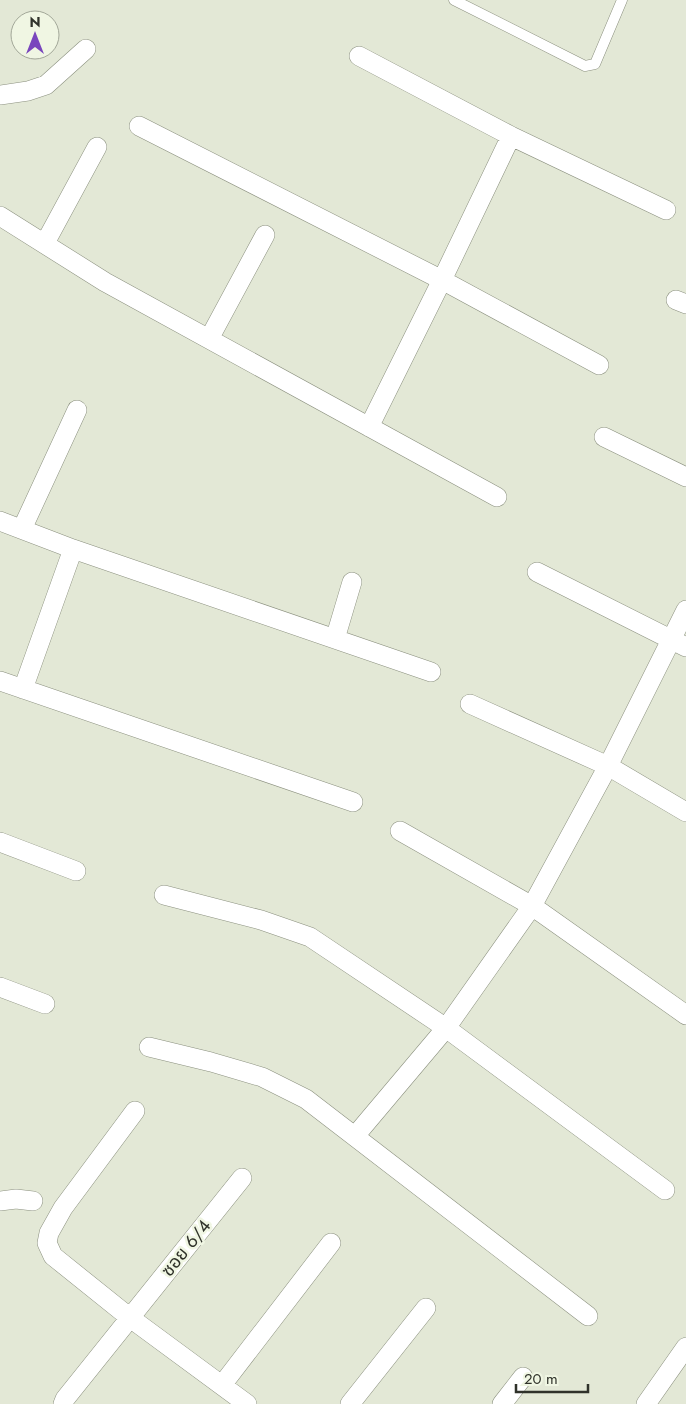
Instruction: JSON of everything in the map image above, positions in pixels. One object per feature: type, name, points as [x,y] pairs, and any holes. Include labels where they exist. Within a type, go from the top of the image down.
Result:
[{"type":"street","points":[[0,95],[28,90],[46,84],[86,49]]},
{"type":"street","points":[[359,56],[511,136],[666,210]]},
{"type":"street","points":[[138,126],[442,280],[599,365]]},
{"type":"street","points":[[368,427],[442,280],[511,136]]},
{"type":"street","points":[[45,243],[97,147]]},
{"type":"street","points":[[0,216],[106,282],[497,497]]},
{"type":"street","points":[[209,339],[265,235]]},
{"type":"street","points":[[22,529],[77,410]]},
{"type":"street","points":[[604,437],[686,477]]},
{"type":"street","points":[[0,521],[73,549],[431,672]]},
{"type":"street","points":[[23,689],[73,549]]},
{"type":"street","points":[[537,572],[679,643]]},
{"type":"street","points":[[336,639],[352,582]]},
{"type":"street","points":[[355,1136],[446,1028],[532,906],[608,766],[679,643],[686,610]]},
{"type":"street","points":[[0,681],[353,802]]},
{"type":"street","points":[[470,704],[608,766],[686,812]]},
{"type":"street","points":[[400,831],[532,906],[686,1015]]},
{"type":"street","points":[[0,842],[76,871]]},
{"type":"street","points":[[164,895],[261,920],[310,937],[446,1028],[665,1190]]},
{"type":"street","points":[[0,987],[45,1004]]},
{"type":"street","points":[[149,1047],[262,1077],[306,1099],[588,1316]]},
{"type":"street","points":[[135,1111],[63,1208],[49,1233],[48,1243],[53,1256],[129,1317],[247,1404]]},
{"type":"street","name":"ซอย 6/4","points":[[63,1404],[129,1317],[242,1178]]},
{"type":"street","points":[[0,1201],[16,1199],[33,1201]]},
{"type":"street","points":[[222,1385],[331,1243]]},
{"type":"street","points":[[350,1404],[426,1308]]},
{"type":"street","points":[[646,1404],[686,1347]]},
{"type":"street","points":[[502,1404],[523,1378]]},
{"type":"lane","points":[[454,0],[584,66],[595,64],[622,0]]}]
